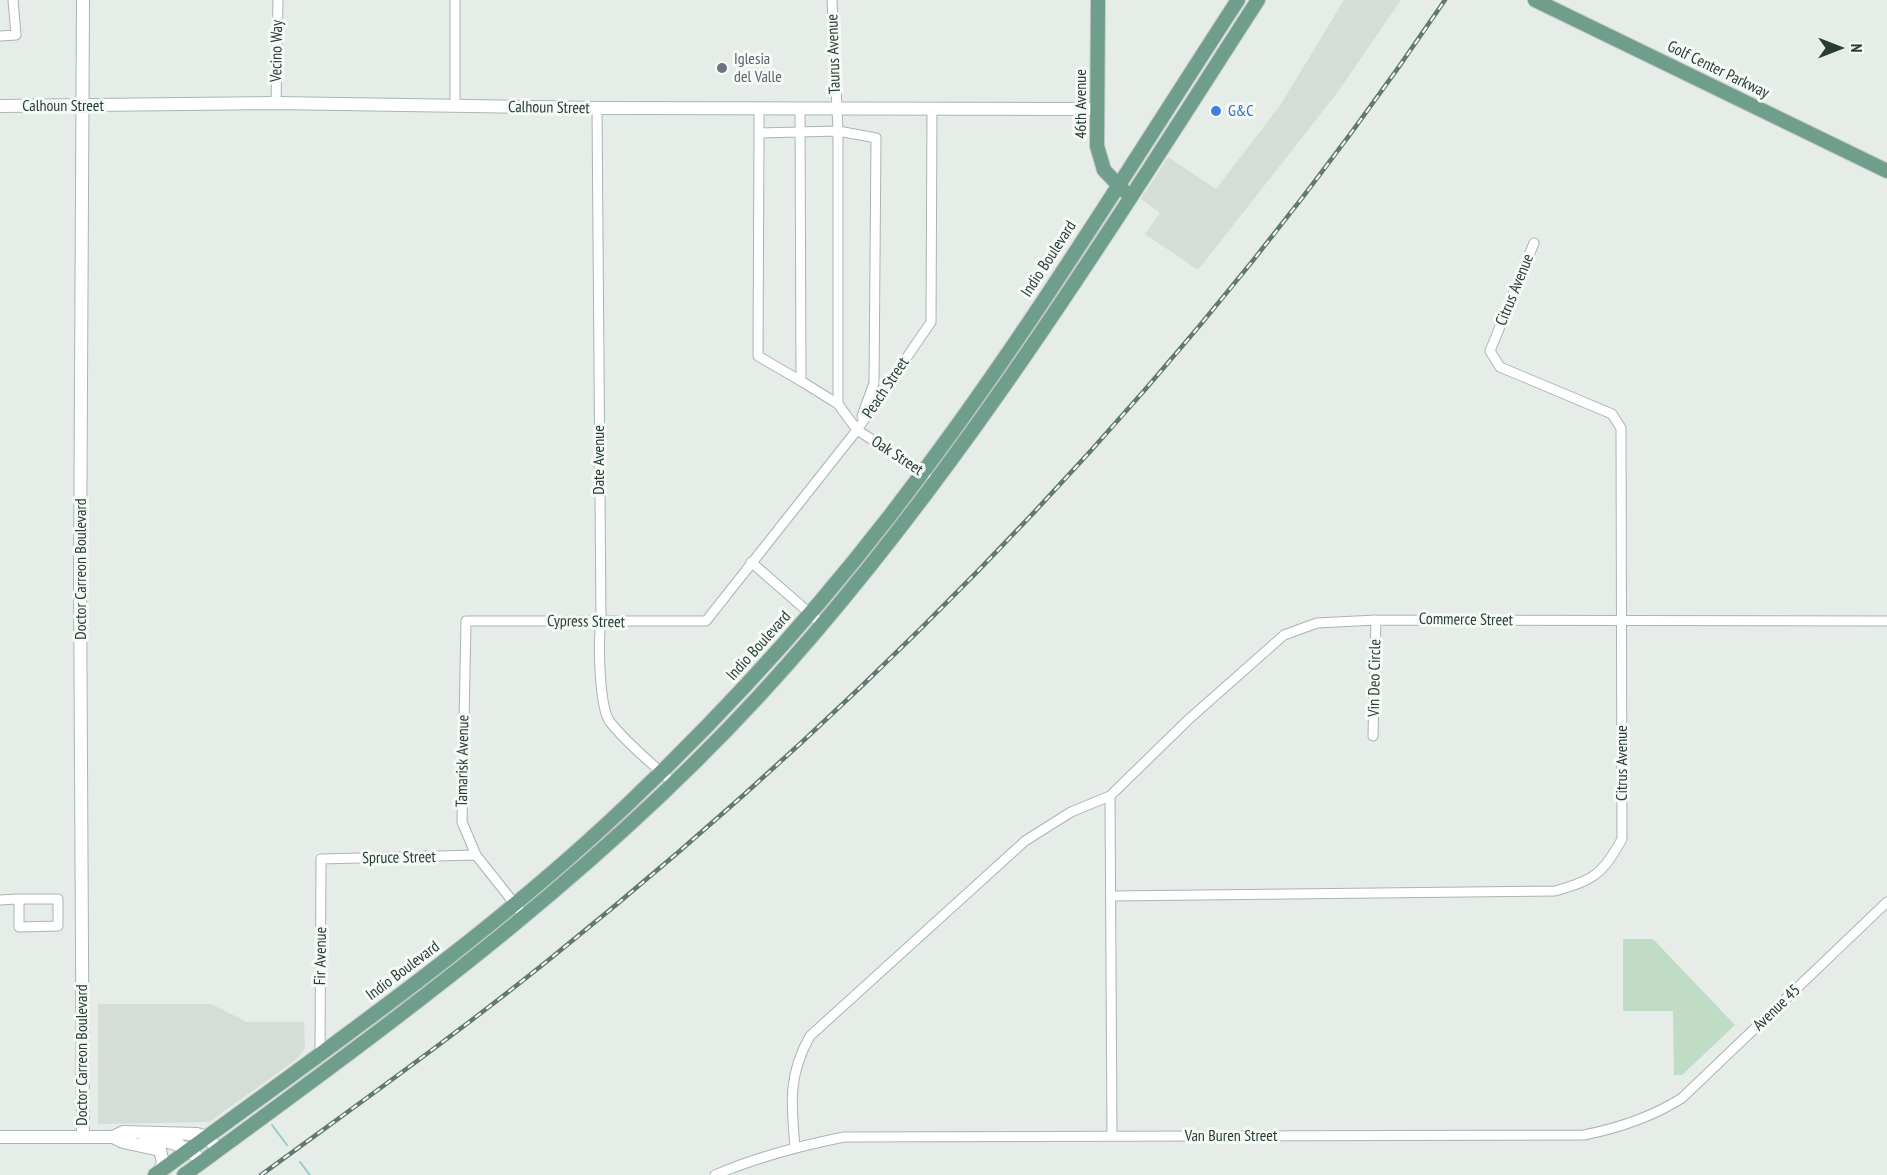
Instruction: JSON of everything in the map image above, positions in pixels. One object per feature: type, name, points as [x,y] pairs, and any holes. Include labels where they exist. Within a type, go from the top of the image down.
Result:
[{"type":"main road","name":"Doctor Carreon Boulevard","points":[[82,1137],[83,0]]},
{"type":"main road","name":"46th Avenue","points":[[1098,0],[1097,109],[1100,159],[1107,174],[1130,196]]},
{"type":"main road","name":"Indio Boulevard","points":[[157,1174],[446,960],[515,904],[589,840],[661,772],[737,694],[810,613],[923,472],[976,399],[1238,0]]},
{"type":"main road","name":"Indio Boulevard","points":[[184,1175],[425,998],[525,917],[673,783],[749,706],[822,624],[937,481],[986,415],[1258,0]]},
{"type":"main road","name":"Golf Center Parkway","points":[[1536,0],[1887,171]]},
{"type":"main road","name":"Calhoun Street","points":[[0,106],[276,103],[597,108],[1097,109]]},
{"type":"main road","points":[[118,1140],[123,1132],[187,1132],[207,1137],[218,1150]]},
{"type":"main road","points":[[0,1137],[159,1140],[190,1149],[202,1162]]},
{"type":"main road","points":[[118,1140],[160,1150],[163,1162],[157,1174]]},
{"type":"street","points":[[0,36],[16,35],[14,0]]},
{"type":"street","name":"Vecino Way","points":[[276,103],[278,0]]},
{"type":"street","points":[[454,0],[455,106]]},
{"type":"street","name":"Taurus Avenue","points":[[832,0],[838,131],[838,404]]},
{"type":"street","name":"Date Avenue","points":[[597,108],[601,622],[597,651],[609,720],[673,783]]},
{"type":"street","name":"Peach Street","points":[[706,621],[857,430],[931,322],[932,108]]},
{"type":"street","points":[[759,109],[758,356],[838,404],[857,430]]},
{"type":"street","points":[[800,109],[802,133],[801,381]]},
{"type":"street","points":[[759,133],[838,131],[876,138],[874,383],[857,430]]},
{"type":"street","name":"Citrus Avenue","points":[[1112,896],[1555,891],[1581,884],[1608,866],[1622,839],[1621,428],[1612,414],[1500,367],[1490,351],[1534,243]]},
{"type":"street","name":"Oak Street","points":[[857,430],[937,481]]},
{"type":"street","points":[[751,562],[822,624]]},
{"type":"street","name":"Commerce Street","points":[[1110,796],[1189,719],[1284,635],[1317,623],[1376,620],[1887,621]]},
{"type":"street","name":"Vin Deo Circle","points":[[1373,736],[1376,620]]},
{"type":"street","name":"Cypress Street","points":[[466,621],[706,621]]},
{"type":"street","name":"Tamarisk Avenue","points":[[466,621],[462,822],[476,855],[525,917]]},
{"type":"street","points":[[795,1147],[790,1096],[797,1058],[810,1036],[1025,840],[1071,812],[1110,796],[1112,1136]]},
{"type":"street","name":"Spruce Street","points":[[321,859],[476,855]]},
{"type":"street","name":"Fir Avenue","points":[[320,1053],[321,859]]},
{"type":"street","points":[[0,900],[20,899],[58,899],[58,927],[20,927],[20,899]]},
{"type":"street","name":"Avenue 45","points":[[1664,1110],[1699,1083],[1887,902]]},
{"type":"street","name":"Van Buren Street","points":[[715,1175],[748,1161],[795,1147],[844,1137],[1584,1136],[1628,1124],[1664,1110]]},
{"type":"shaded area","points":[[1344,0],[1401,0],[1337,93],[1198,270],[1145,234],[1160,213],[1141,199],[1168,157],[1216,189],[1281,104]]},
{"type":"shaded area","points":[[98,1004],[211,1004],[247,1022],[304,1022],[305,1048],[297,1059],[209,1122],[98,1124]]},
{"type":"green space","points":[[1623,939],[1653,939],[1735,1025],[1682,1075],[1674,1075],[1673,1011],[1623,1011]]},
{"type":"waterway","points":[[272,1125],[287,1145]]},
{"type":"waterway","points":[[300,1162],[310,1175]]},
{"type":"railway","points":[[261,1175],[444,1041],[551,958],[677,853],[800,744],[919,630],[1034,512],[1144,390],[1250,264],[1350,134],[1445,0]]},
{"type":"place","name":"Iglesia del Valle","points":[[722,68]]},
{"type":"place","name":"G&C","points":[[1216,111]]}]
